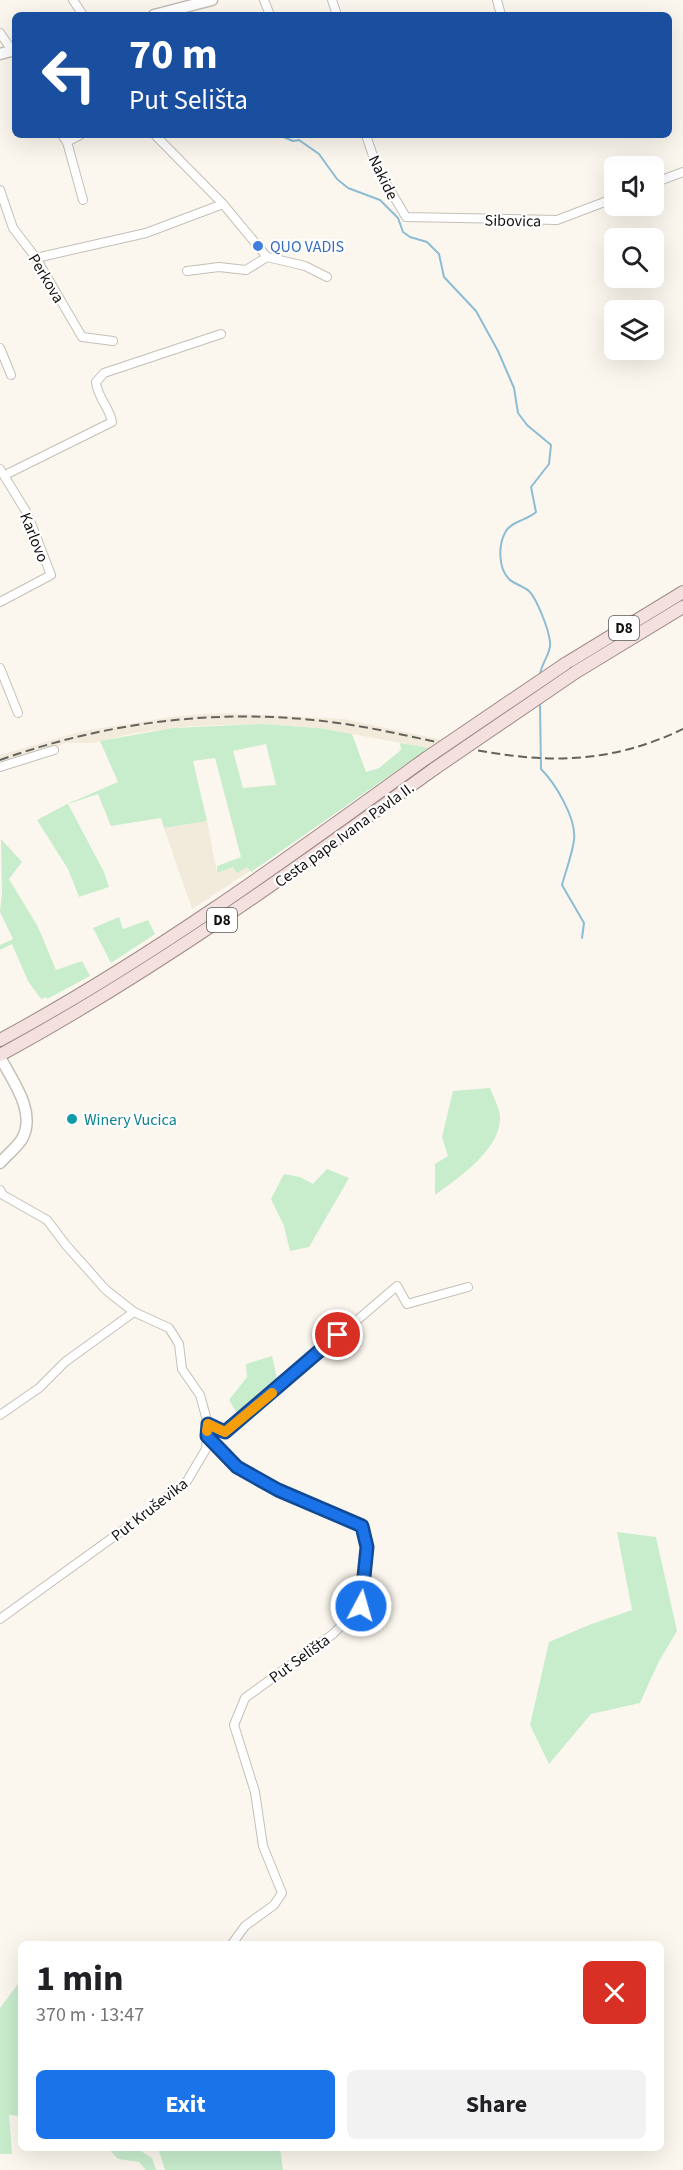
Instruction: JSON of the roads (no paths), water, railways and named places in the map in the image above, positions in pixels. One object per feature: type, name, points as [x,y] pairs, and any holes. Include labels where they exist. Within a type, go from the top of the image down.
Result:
[{"type":"main road","name":"Cesta pape Ivana Pavla II.","points":[[0,1040],[85,992],[206,916],[425,759],[564,664],[683,592]]},
{"type":"main road","name":"Cesta pape Ivana Pavla II.","points":[[0,1056],[106,995],[175,951],[576,672],[683,607]]},
{"type":"street","points":[[166,12],[212,0]]},
{"type":"street","points":[[0,33],[12,49]]},
{"type":"street","points":[[65,138],[83,201]]},
{"type":"street","points":[[158,138],[223,204],[267,257],[305,266],[327,277]]},
{"type":"street","name":"Nakide","points":[[367,138],[377,168],[406,217]]},
{"type":"street","points":[[664,179],[683,172]]},
{"type":"street","name":"Perkova","points":[[0,190],[13,228],[36,258],[82,337],[113,341]]},
{"type":"street","name":"Sibovica","points":[[406,217],[557,220],[604,202]]},
{"type":"street","points":[[36,258],[146,233],[223,204]]},
{"type":"street","points":[[187,271],[219,267],[246,270],[267,257]]},
{"type":"street","points":[[2,472],[112,423],[111,414],[97,390],[96,382],[104,373],[221,334]]},
{"type":"street","points":[[0,348],[11,375]]},
{"type":"street","name":"Karlovo","points":[[0,602],[51,575],[27,513],[2,472]]},
{"type":"street","points":[[0,668],[18,713]]},
{"type":"street","points":[[0,767],[54,750]]},
{"type":"street","points":[[0,1056],[26,1109],[27,1124],[22,1139],[0,1163]]},
{"type":"street","name":"Put Kruševika","points":[[0,1190],[3,1195],[47,1220],[106,1290],[134,1312],[170,1328],[179,1344],[182,1369],[200,1395],[208,1424],[206,1449],[187,1481],[0,1619]]},
{"type":"street","points":[[208,1424],[225,1432],[397,1286],[407,1304],[468,1287]]},
{"type":"street","points":[[0,1414],[39,1388],[65,1362],[134,1312]]},
{"type":"street","name":"Put Selišta","points":[[207,1436],[237,1467],[278,1490],[362,1526],[367,1547],[361,1606],[333,1634],[246,1698],[234,1725],[255,1792],[263,1846],[282,1893],[274,1905],[245,1926],[234,1941]]},
{"type":"waterway","points":[[286,138],[293,141],[299,140],[319,154],[337,179],[348,188],[380,200],[398,218],[403,232],[410,237],[427,242],[439,254],[444,277],[476,311],[498,351],[514,388],[518,413],[527,425],[551,445],[549,464],[531,487],[536,512],[506,531],[501,549],[501,562],[505,574],[511,581],[529,591],[539,607],[547,630],[550,646],[540,676]]},
{"type":"waterway","points":[[540,703],[541,769],[564,802],[574,831],[572,851],[562,885],[584,923],[582,938]]},
{"type":"railway","points":[[0,760],[77,737],[155,722],[194,718],[273,717],[313,720],[362,727],[498,754],[542,758],[587,757],[634,748],[683,729]]},
{"type":"place","name":"QUO VADIS","points":[[258,246]]},
{"type":"place","name":"Winery Vucica","points":[[72,1119]]}]
